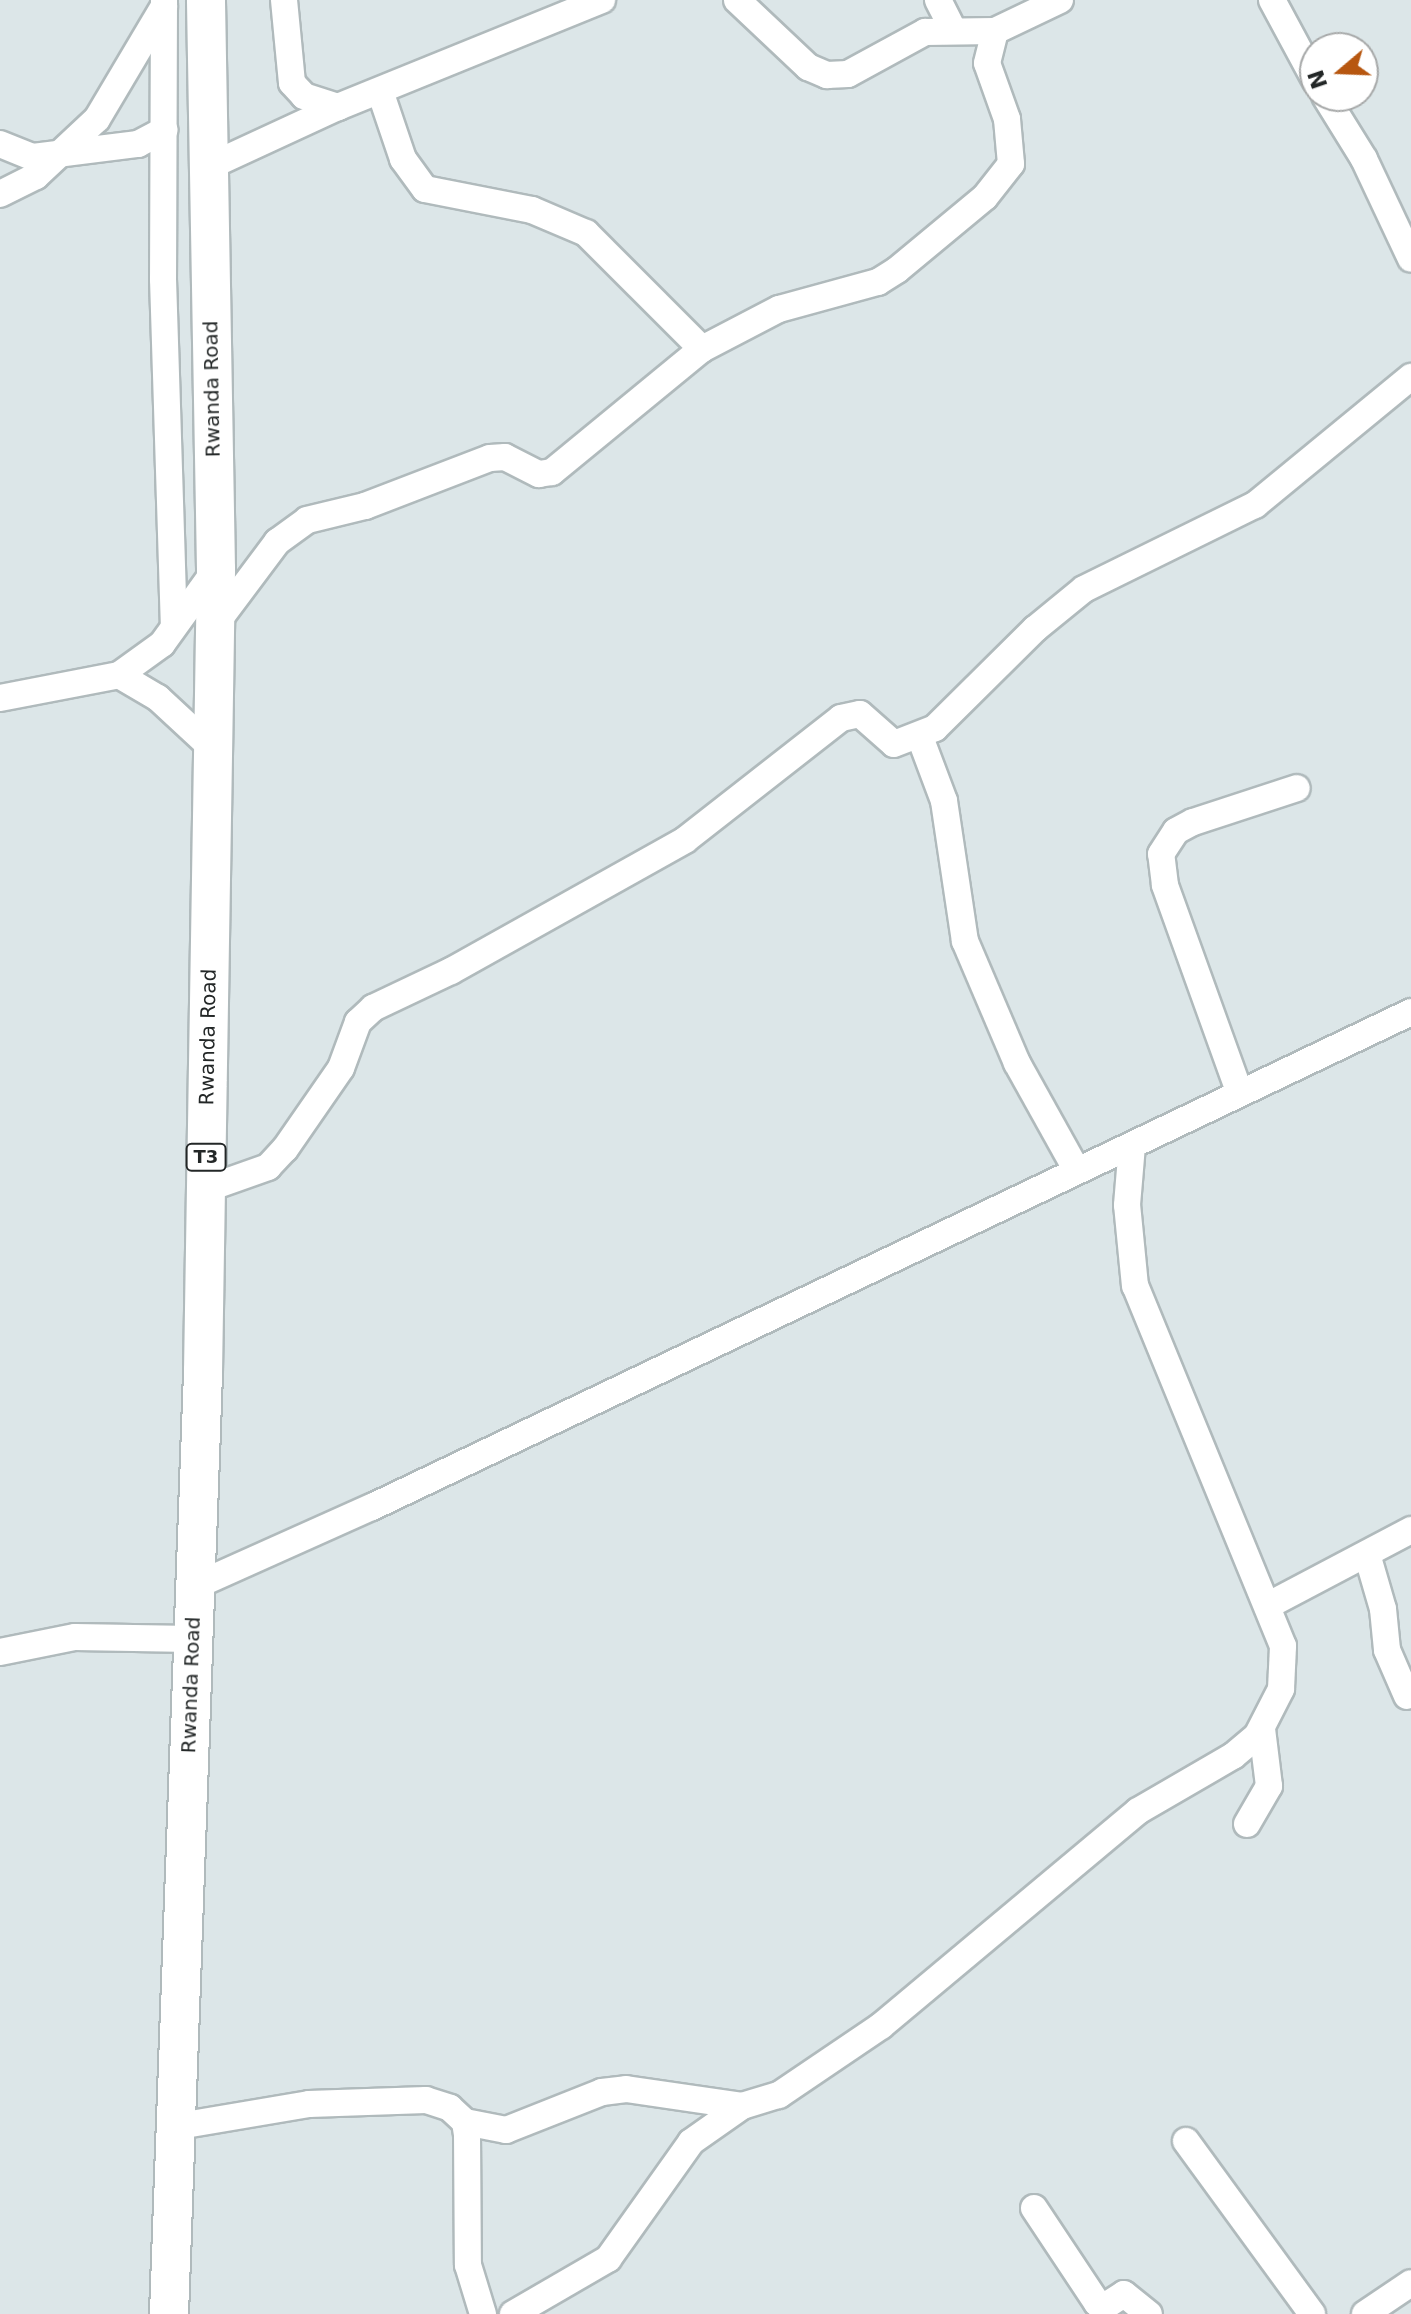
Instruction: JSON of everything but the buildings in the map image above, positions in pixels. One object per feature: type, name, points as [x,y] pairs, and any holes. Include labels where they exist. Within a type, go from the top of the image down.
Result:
[{"type":"highway","name":"Rwanda Road","points":[[169,2314],[179,2126],[206,1189],[216,569],[206,0]]},
{"type":"street","points":[[284,0],[292,83],[304,96],[338,107]]},
{"type":"street","points":[[208,167],[338,107],[602,0]]},
{"type":"street","points":[[737,0],[808,67],[827,75],[848,74],[925,32],[995,31],[1060,0]]},
{"type":"street","points":[[938,0],[953,30]]},
{"type":"street","points":[[1272,0],[1299,50]]},
{"type":"street","points":[[164,3],[163,279],[174,626]]},
{"type":"street","points":[[0,194],[36,176],[64,153],[125,78],[164,3]]},
{"type":"street","points":[[215,625],[277,542],[307,520],[365,506],[482,460],[505,457],[539,474],[552,472],[702,349],[779,309],[878,282],[1003,178],[1013,145],[987,63],[995,31]]},
{"type":"street","points":[[380,91],[403,159],[425,189],[546,214],[586,233],[702,349]]},
{"type":"street","points":[[1335,112],[1364,159],[1411,259]]},
{"type":"street","points":[[0,144],[33,157],[138,144],[164,130]]},
{"type":"street","points":[[206,1189],[268,1167],[285,1149],[341,1068],[358,1022],[373,1008],[451,971],[685,840],[841,718],[860,714],[894,744],[920,737],[1084,589],[1255,505],[1411,377]]},
{"type":"street","points":[[0,698],[119,675],[150,656],[216,569]]},
{"type":"street","points":[[119,675],[158,698],[213,749]]},
{"type":"street","points":[[920,737],[944,801],[965,941],[1017,1063],[1076,1169]]},
{"type":"street","points":[[1239,1091],[1165,885],[1161,854],[1176,831],[1193,822],[1297,788]]},
{"type":"street","points":[[195,1586],[372,1507],[1239,1091],[1411,1012]]},
{"type":"street","points":[[513,2314],[608,2259],[691,2142],[742,2106],[779,2095],[881,2026],[1096,1843],[1138,1811],[1233,1756],[1262,1729],[1281,1689],[1284,1665],[1269,1605],[1241,1549],[1135,1286],[1127,1205],[1132,1145]]},
{"type":"street","points":[[1269,1605],[1411,1530]]},
{"type":"street","points":[[1367,1554],[1383,1609],[1387,1650],[1407,1696]]},
{"type":"street","points":[[0,1652],[75,1637],[192,1639]]},
{"type":"street","points":[[1247,1824],[1259,1811],[1269,1786],[1262,1729]]},
{"type":"street","points":[[179,2126],[309,2104],[426,2100],[450,2108],[465,2122],[506,2130],[602,2092],[626,2089],[742,2106]]},
{"type":"street","points":[[465,2122],[468,2265],[483,2314]]},
{"type":"street","points":[[1186,2141],[1312,2314]]},
{"type":"street","points":[[1034,2208],[1097,2303],[1107,2305],[1124,2294],[1149,2314]]},
{"type":"street","points":[[1365,2314],[1411,2283]]}]
